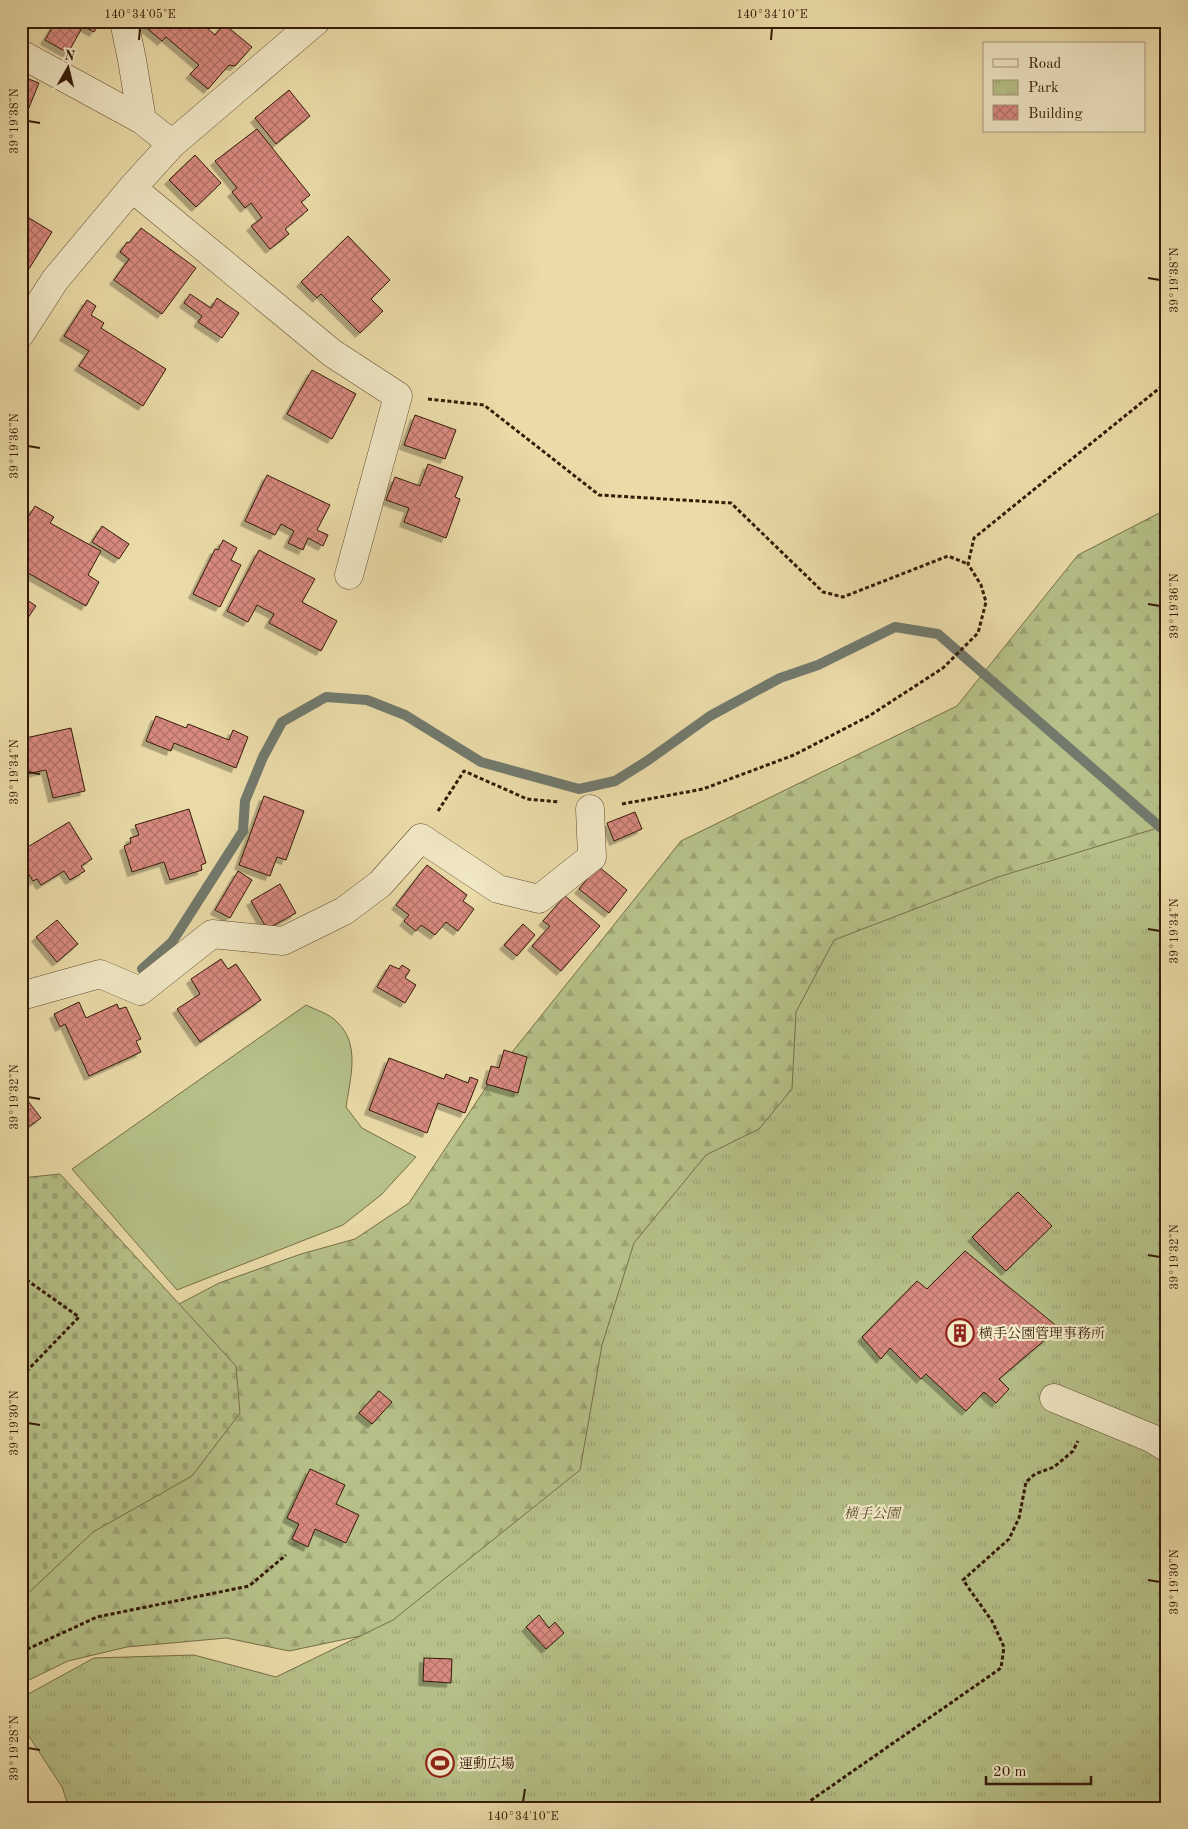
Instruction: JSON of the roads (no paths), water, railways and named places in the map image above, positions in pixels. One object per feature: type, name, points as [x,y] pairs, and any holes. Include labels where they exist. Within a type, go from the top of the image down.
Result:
[{"type":"street","points":[[124,21],[142,120]]},
{"type":"street","points":[[21,333],[54,280],[172,144],[316,21]]},
{"type":"street","points":[[21,54],[142,120],[172,144]]},
{"type":"street","points":[[132,188],[332,353],[398,396],[349,575]]},
{"type":"street","points":[[21,996],[100,974],[140,991],[212,934],[282,941],[344,911],[380,884],[421,838],[498,889],[539,900],[592,856],[591,806]]},
{"type":"street","points":[[1054,1398],[1151,1438],[1167,1448]]},
{"type":"waterway","points":[[142,969],[172,942],[243,831],[245,801],[263,757],[282,722],[326,697],[367,700],[405,715],[481,762],[579,789],[615,781],[647,761],[710,716],[780,678],[818,665],[895,627],[938,634],[1167,833]]},
{"type":"place","name":"横手公園管理事務所","points":[[960,1333]]},
{"type":"place","name":"運動広場","points":[[440,1763]]},
{"type":"park label","name":"横手公園","points":[[872,1513]]}]
